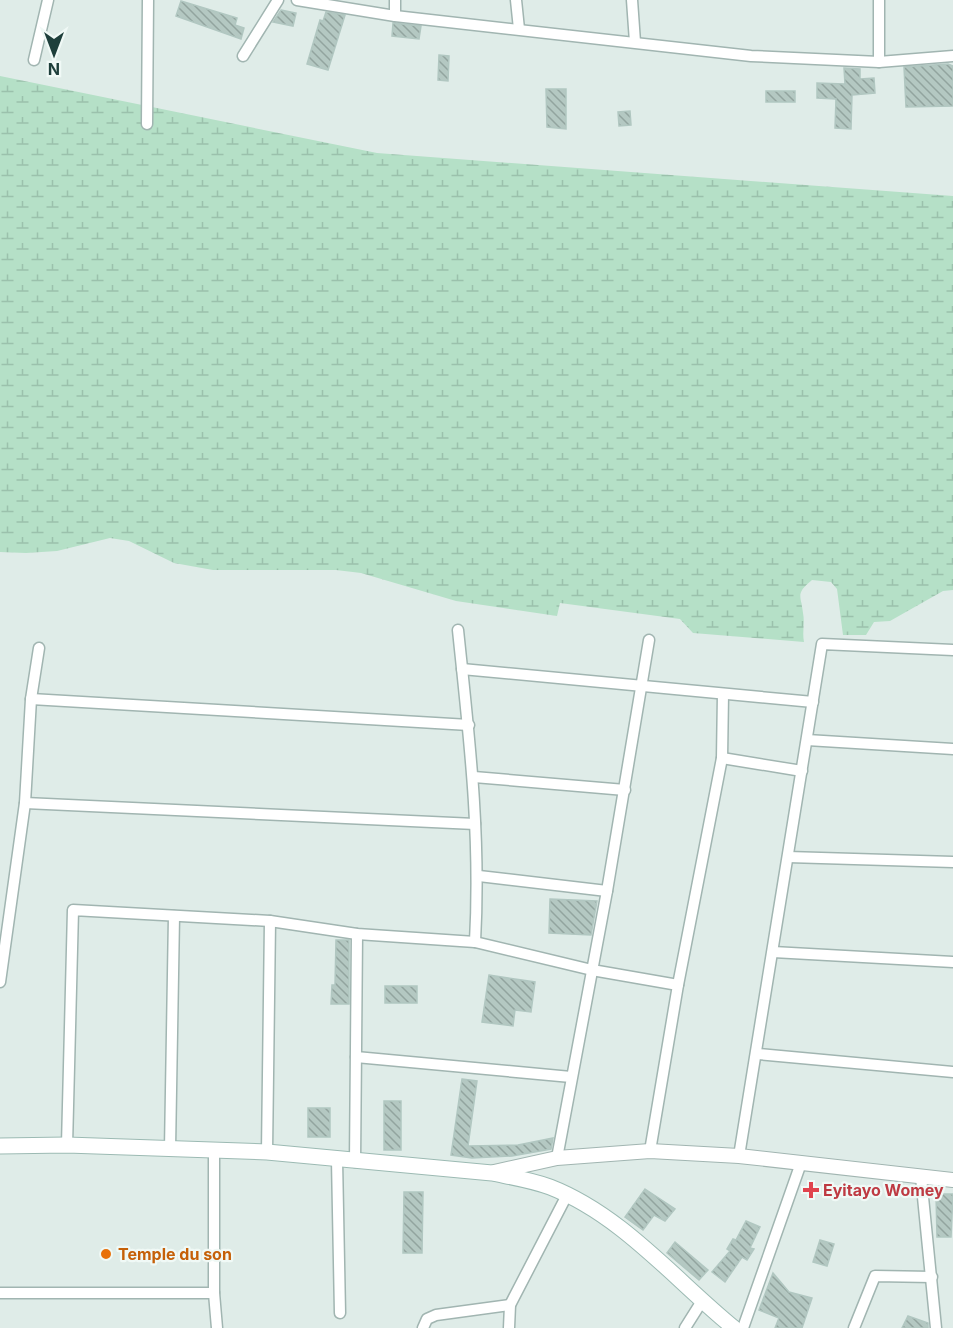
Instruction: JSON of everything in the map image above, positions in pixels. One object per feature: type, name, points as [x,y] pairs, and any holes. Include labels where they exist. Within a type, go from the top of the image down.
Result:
[{"type":"main road","points":[[0,1146],[67,1145],[267,1152],[492,1173],[528,1180],[567,1195],[592,1209],[637,1241],[734,1328]]},
{"type":"street","points":[[34,60],[48,0]]},
{"type":"street","points":[[147,124],[148,0]]},
{"type":"street","points":[[243,56],[278,0]]},
{"type":"street","points":[[297,0],[395,16],[751,56],[879,62],[953,56]]},
{"type":"street","points":[[395,0],[395,16]]},
{"type":"street","points":[[516,0],[519,29]]},
{"type":"street","points":[[633,0],[635,42]]},
{"type":"street","points":[[879,0],[879,62]]},
{"type":"street","points":[[458,630],[474,777],[479,876],[475,942]]},
{"type":"street","points":[[557,1158],[608,891],[649,640]]},
{"type":"street","points":[[739,1156],[758,1054],[822,644],[953,650]]},
{"type":"street","points":[[0,982],[25,803],[31,699],[39,648]]},
{"type":"street","points":[[462,669],[813,702]]},
{"type":"street","points":[[650,1151],[678,985],[722,758],[723,694]]},
{"type":"street","points":[[31,699],[469,725]]},
{"type":"street","points":[[807,740],[953,749]]},
{"type":"street","points":[[722,758],[802,771]]},
{"type":"street","points":[[474,777],[625,790]]},
{"type":"street","points":[[25,803],[475,824]]},
{"type":"street","points":[[788,857],[953,862]]},
{"type":"street","points":[[479,876],[608,891]]},
{"type":"street","points":[[67,1145],[73,910],[270,921],[357,934],[475,942],[592,970],[678,985]]},
{"type":"street","points":[[170,1149],[174,916]]},
{"type":"street","points":[[267,1152],[270,921]]},
{"type":"street","points":[[355,1162],[357,934]]},
{"type":"street","points":[[773,952],[953,962]]},
{"type":"street","points":[[758,1054],[953,1072]]},
{"type":"street","points":[[356,1057],[571,1077]]},
{"type":"street","points":[[214,1151],[214,1293],[217,1328]]},
{"type":"street","points":[[492,1173],[557,1158],[650,1151],[739,1156],[953,1180]]},
{"type":"street","points":[[337,1160],[340,1313]]},
{"type":"street","points":[[743,1328],[801,1163]]},
{"type":"street","points":[[921,1177],[936,1328]]},
{"type":"street","points":[[509,1328],[510,1305],[567,1195]]},
{"type":"street","points":[[854,1328],[874,1276],[932,1277]]},
{"type":"street","points":[[0,1293],[214,1293]]},
{"type":"street","points":[[685,1328],[702,1301]]},
{"type":"street","points":[[423,1328],[427,1319],[436,1315],[510,1305]]},
{"type":"green space","points":[[0,76],[377,153],[953,196],[953,590],[943,591],[890,621],[874,622],[866,635],[843,635],[837,589],[831,582],[812,580],[800,595],[804,617],[804,642],[693,633],[680,619],[560,603],[557,616],[456,601],[361,573],[336,570],[213,570],[174,563],[129,541],[110,538],[57,551],[0,552]]},
{"type":"building","points":[[181,1],[237,18],[235,25],[244,28],[241,39],[176,16]]},
{"type":"building","points":[[281,10],[296,13],[293,26],[273,22]]},
{"type":"building","points":[[326,12],[345,15],[328,70],[307,64],[320,20],[323,21]]},
{"type":"building","points":[[393,23],[421,26],[419,39],[392,36]]},
{"type":"building","points":[[439,55],[449,56],[448,81],[438,80]]},
{"type":"building","points":[[948,64],[953,66],[953,106],[906,107],[904,67]]},
{"type":"building","points":[[844,68],[860,69],[860,79],[874,78],[875,93],[852,95],[851,129],[835,128],[836,99],[817,98],[817,83],[845,84]]},
{"type":"building","points":[[546,89],[566,89],[566,129],[547,127]]},
{"type":"building","points":[[766,91],[795,91],[795,102],[766,102]]},
{"type":"building","points":[[630,111],[631,125],[619,126],[618,112]]},
{"type":"building","points":[[550,899],[597,901],[591,935],[549,933]]},
{"type":"building","points":[[336,940],[349,940],[349,1004],[331,1004],[332,985],[335,985]]},
{"type":"building","points":[[489,975],[535,982],[531,1012],[515,1010],[513,1026],[482,1022]]},
{"type":"building","points":[[385,986],[417,986],[417,1003],[385,1003]]},
{"type":"building","points":[[462,1079],[477,1081],[468,1146],[518,1145],[553,1138],[551,1149],[512,1156],[472,1158],[451,1155]]},
{"type":"building","points":[[384,1101],[401,1101],[401,1150],[384,1150]]},
{"type":"building","points":[[308,1108],[330,1108],[330,1137],[308,1137]]},
{"type":"building","points":[[645,1189],[675,1209],[665,1221],[654,1215],[643,1230],[625,1217]]},
{"type":"building","points":[[404,1192],[423,1192],[422,1253],[403,1253]]},
{"type":"building","points":[[936,1194],[953,1194],[951,1237],[937,1237]]},
{"type":"building","points":[[746,1221],[760,1227],[750,1248],[754,1249],[747,1260],[742,1257],[725,1282],[712,1272],[730,1251],[727,1249],[733,1239],[736,1240]]},
{"type":"building","points":[[820,1240],[834,1244],[827,1266],[813,1262]]},
{"type":"building","points":[[675,1242],[708,1270],[699,1280],[667,1253]]},
{"type":"building","points":[[773,1273],[789,1292],[812,1298],[802,1328],[775,1328],[779,1318],[759,1310]]},
{"type":"building","points":[[908,1316],[928,1323],[928,1328],[902,1328]]},
{"type":"place","name":"Eyitayo Womey","points":[[811,1190]]},
{"type":"place","name":"Temple du son","points":[[106,1254]]}]
